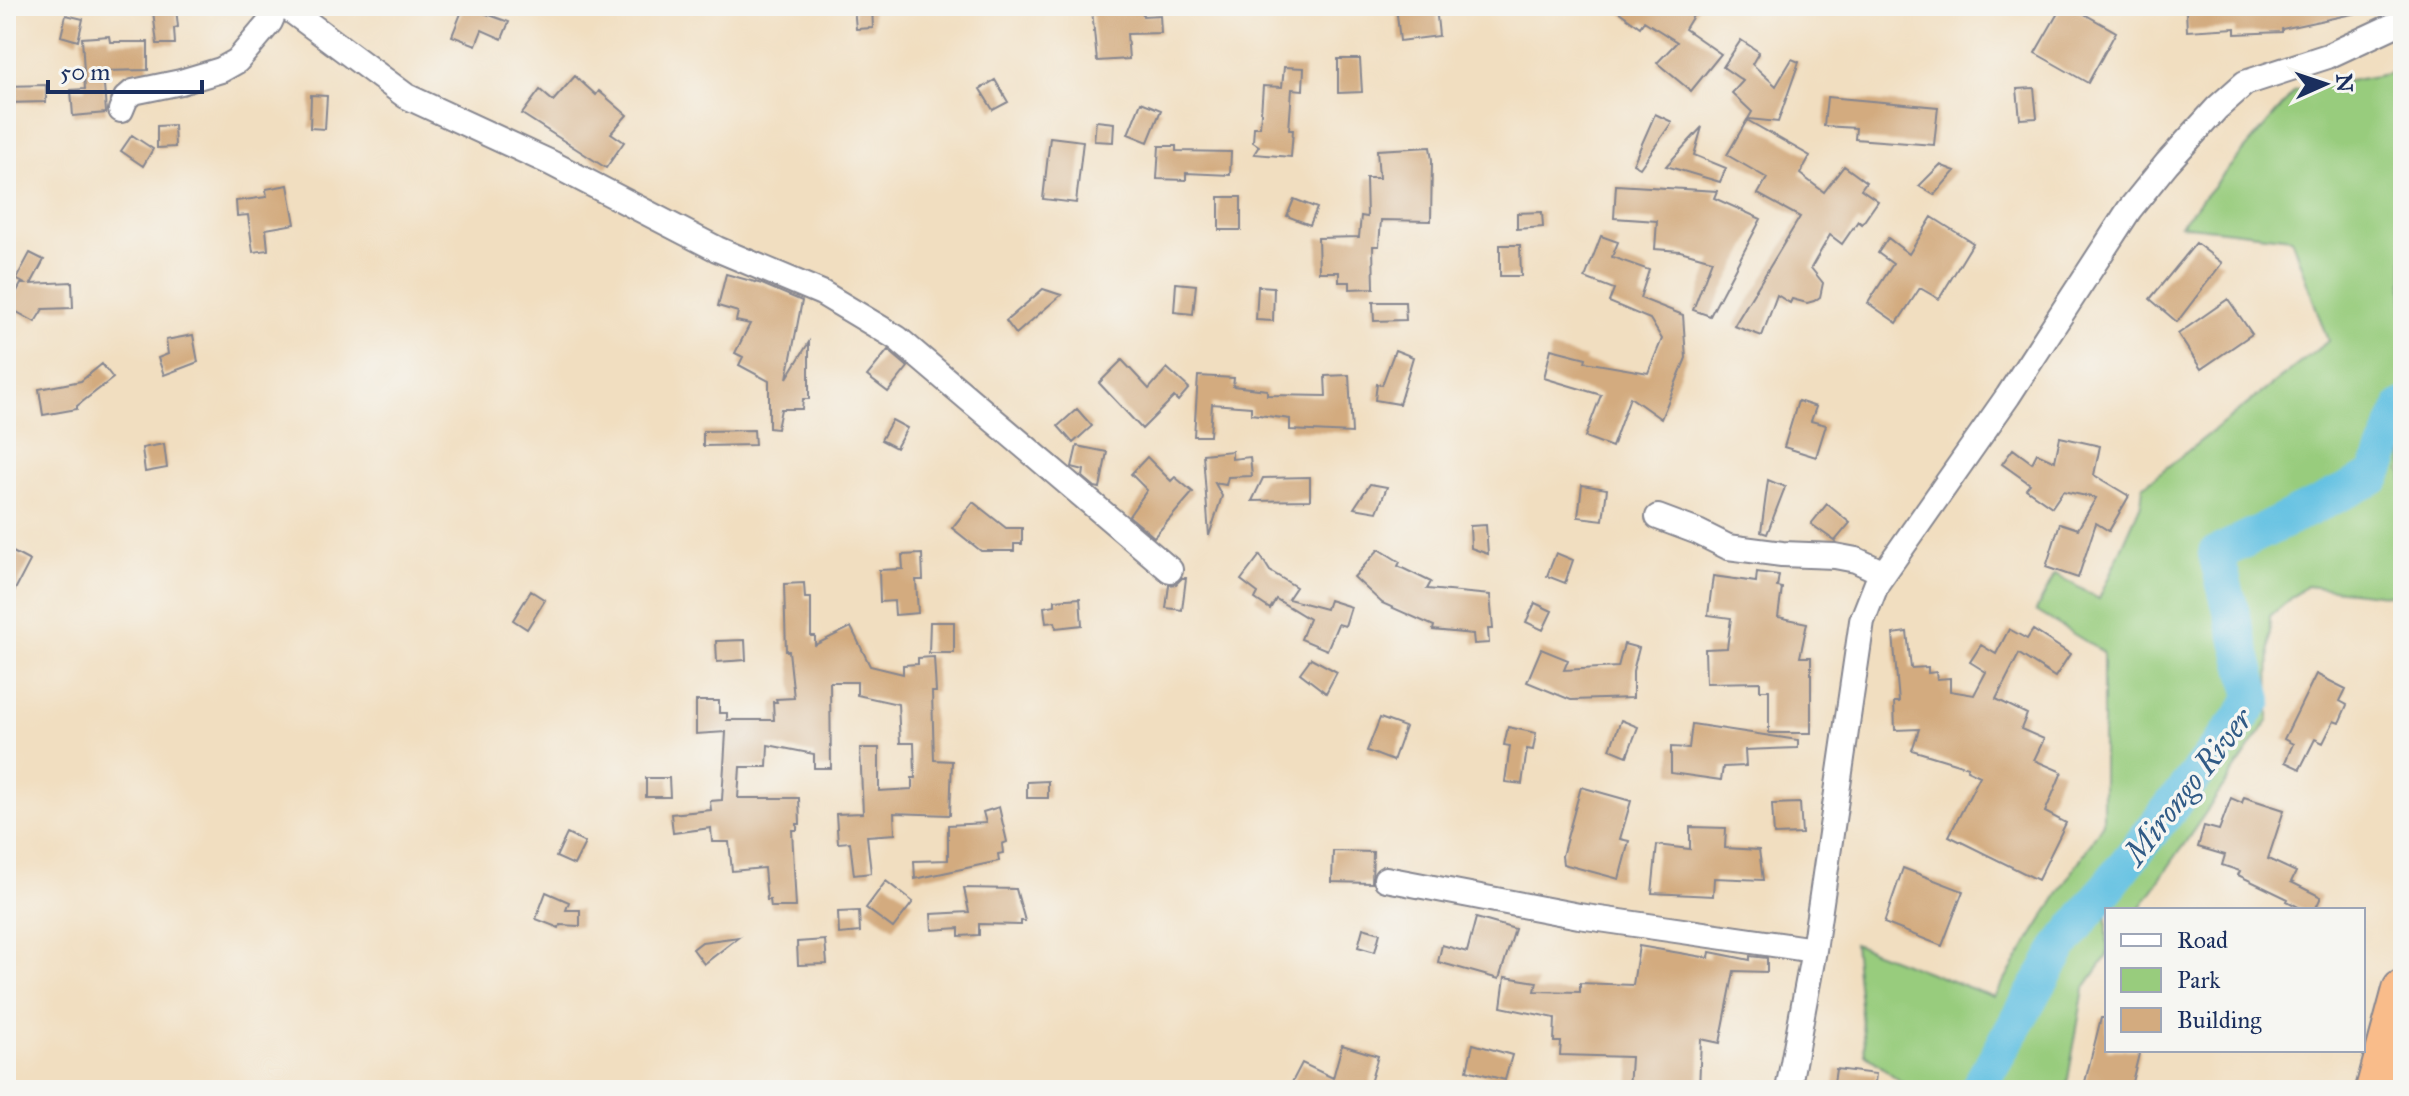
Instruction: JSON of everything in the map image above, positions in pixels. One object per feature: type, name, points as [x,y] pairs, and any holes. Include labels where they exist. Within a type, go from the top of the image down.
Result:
[{"type":"highway","points":[[2376,1090],[2403,990]]},
{"type":"street","points":[[121,110],[126,98],[133,92],[181,82],[221,70],[237,61],[270,22],[277,6]]},
{"type":"street","points":[[285,6],[406,96],[551,163],[717,249],[822,293],[897,338],[1170,570]]},
{"type":"street","points":[[1788,1090],[1814,950],[1862,621],[1877,583],[2008,396],[2129,210],[2217,108],[2245,83],[2328,56],[2403,21]]},
{"type":"street","points":[[1658,517],[1728,547],[1782,554],[1835,556],[1856,560],[1884,573]]},
{"type":"street","points":[[1386,879],[1579,916],[1814,950]]},
{"type":"green space","points":[[2403,71],[2403,597],[2306,586],[2270,616],[2269,720],[2140,908],[2105,908],[2105,959],[2084,989],[2066,1090],[1912,1090],[1865,1054],[1854,944],[1994,997],[2103,823],[2103,652],[2036,611],[2055,574],[2099,599],[2141,504],[2143,486],[2328,341],[2291,238],[2180,225],[2295,91]]},
{"type":"building","points":[[464,6],[509,22],[502,39],[482,30],[476,45],[452,36]]},
{"type":"building","points":[[854,6],[872,6],[873,28],[856,29]]},
{"type":"building","points":[[1396,6],[1436,7],[1439,36],[1400,41]]},
{"type":"building","points":[[1611,6],[1699,6],[1685,29],[1721,54],[1691,91],[1657,63],[1677,42],[1644,21],[1640,27]]},
{"type":"building","points":[[2062,6],[2070,6],[2116,32],[2088,83],[2035,53]]},
{"type":"building","points":[[2356,6],[2357,13],[2282,29],[2282,32],[2235,34],[2235,28],[2187,31],[2186,10]]},
{"type":"building","points":[[176,8],[178,27],[174,28],[175,44],[157,44],[153,11]]},
{"type":"building","points":[[1142,8],[1143,16],[1160,15],[1161,33],[1127,34],[1129,59],[1097,61],[1092,10]]},
{"type":"building","points":[[66,15],[83,19],[78,41],[61,36]]},
{"type":"building","points":[[109,36],[110,42],[148,42],[148,70],[103,71],[106,113],[73,116],[71,90],[85,89],[82,38]]},
{"type":"building","points":[[1741,40],[1759,52],[1752,64],[1776,86],[1792,59],[1799,62],[1778,122],[1748,119],[1752,112],[1732,93],[1743,81],[1723,67]]},
{"type":"building","points":[[1338,59],[1360,59],[1362,92],[1338,93]]},
{"type":"building","points":[[1284,67],[1304,68],[1303,90],[1292,89],[1291,157],[1254,154],[1259,146],[1253,142],[1254,127],[1260,127],[1263,86],[1282,87]]},
{"type":"building","points":[[575,76],[596,95],[599,91],[627,115],[611,133],[624,142],[606,168],[522,114],[540,90],[553,101]]},
{"type":"building","points":[[995,80],[1008,102],[993,110],[980,89]]},
{"type":"building","points":[[46,85],[46,102],[6,103],[6,86]]},
{"type":"building","points":[[2034,88],[2037,118],[2020,119],[2017,89]]},
{"type":"building","points":[[311,95],[327,96],[325,129],[310,128]]},
{"type":"building","points":[[1827,97],[1938,107],[1934,145],[1855,139],[1856,128],[1824,126]]},
{"type":"building","points":[[1141,102],[1161,110],[1148,142],[1128,134]]},
{"type":"building","points":[[1655,114],[1672,122],[1640,168],[1633,164]]},
{"type":"building","points":[[1747,120],[1810,156],[1800,174],[1824,192],[1844,166],[1866,182],[1861,189],[1878,201],[1862,224],[1858,221],[1842,244],[1830,235],[1811,268],[1823,283],[1820,297],[1807,303],[1792,299],[1790,303],[1777,295],[1762,336],[1734,326],[1800,217],[1758,194],[1767,178],[1727,155]]},
{"type":"building","points":[[1096,121],[1114,123],[1113,142],[1094,141]]},
{"type":"building","points":[[174,125],[175,147],[157,148],[157,126]]},
{"type":"building","points":[[1702,127],[1694,155],[1726,168],[1720,182],[1666,166]]},
{"type":"building","points":[[132,135],[153,149],[143,166],[121,151]]},
{"type":"building","points":[[1050,137],[1083,141],[1076,203],[1043,199]]},
{"type":"building","points":[[1159,146],[1176,146],[1176,151],[1231,152],[1230,175],[1186,173],[1186,180],[1157,179]]},
{"type":"building","points":[[1430,147],[1431,221],[1381,220],[1379,246],[1373,246],[1374,288],[1350,289],[1350,282],[1339,282],[1339,272],[1319,272],[1318,238],[1359,237],[1361,216],[1367,217],[1366,178],[1379,178],[1377,150]]},
{"type":"building","points":[[1940,165],[1955,171],[1934,195],[1919,186]]},
{"type":"building","points":[[288,185],[295,224],[266,229],[268,250],[253,252],[248,215],[237,216],[236,201],[267,197],[266,189]]},
{"type":"building","points":[[1616,185],[1717,191],[1714,198],[1761,219],[1710,316],[1693,310],[1712,260],[1680,251],[1655,249],[1657,221],[1614,218]]},
{"type":"building","points":[[1219,197],[1241,197],[1241,230],[1219,230]]},
{"type":"building","points":[[1294,199],[1317,208],[1310,225],[1287,216]]},
{"type":"building","points":[[1542,212],[1543,227],[1517,229],[1517,213]]},
{"type":"building","points":[[1932,217],[1973,243],[1939,299],[1920,288],[1897,323],[1868,303],[1893,264],[1878,253],[1888,238],[1909,254]]},
{"type":"building","points":[[1601,236],[1618,242],[1612,257],[1649,270],[1640,298],[1683,315],[1686,358],[1661,419],[1630,397],[1612,447],[1585,437],[1601,395],[1544,378],[1551,349],[1586,358],[1585,362],[1648,373],[1662,339],[1650,319],[1609,302],[1614,289],[1585,278]]},
{"type":"building","points":[[2196,243],[2222,263],[2177,322],[2150,299]]},
{"type":"building","points":[[1500,245],[1520,245],[1521,276],[1500,276]]},
{"type":"building","points":[[30,253],[44,260],[31,284],[72,282],[73,308],[43,309],[35,322],[8,307],[21,284],[25,284],[16,279]]},
{"type":"building","points":[[726,274],[762,284],[802,301],[787,378],[809,342],[809,399],[803,399],[802,409],[781,409],[777,429],[769,428],[769,381],[739,365],[743,357],[735,353],[750,324],[736,321],[738,312],[718,306]]},
{"type":"building","points":[[1176,283],[1196,285],[1193,314],[1174,312]]},
{"type":"building","points":[[1258,286],[1274,287],[1273,321],[1256,320]]},
{"type":"building","points":[[1043,289],[1061,295],[1016,334],[1006,321]]},
{"type":"building","points":[[2228,299],[2252,334],[2201,369],[2178,334]]},
{"type":"building","points":[[1373,302],[1405,302],[1406,320],[1374,321]]},
{"type":"building","points":[[193,335],[198,362],[164,375],[158,358],[168,354],[166,340]]},
{"type":"building","points":[[888,350],[908,367],[888,392],[867,376]]},
{"type":"building","points":[[1395,350],[1413,357],[1399,404],[1375,400],[1377,384],[1382,385]]},
{"type":"building","points":[[1122,360],[1149,389],[1167,368],[1189,388],[1178,401],[1174,397],[1142,429],[1099,383]]},
{"type":"building","points":[[102,364],[113,378],[77,409],[43,415],[39,389],[81,381]]},
{"type":"building","points":[[1349,375],[1352,433],[1290,430],[1290,419],[1251,414],[1251,407],[1212,404],[1210,436],[1194,436],[1198,376],[1234,378],[1233,386],[1267,390],[1267,395],[1326,396],[1325,376]]},
{"type":"building","points":[[1798,401],[1816,407],[1811,421],[1826,425],[1816,457],[1784,447]]},
{"type":"building","points":[[1077,409],[1092,426],[1073,443],[1058,426]]},
{"type":"building","points":[[892,420],[907,428],[896,448],[881,440]]},
{"type":"building","points":[[754,430],[755,445],[703,446],[703,431]]},
{"type":"building","points":[[2060,437],[2100,446],[2094,475],[2129,496],[2109,531],[2096,523],[2078,578],[2046,567],[2060,523],[2078,529],[2096,498],[2063,491],[2052,507],[2026,489],[2030,484],[2002,464],[2013,449],[2032,463],[2037,453],[2055,461]]},
{"type":"building","points":[[164,444],[167,468],[145,472],[142,448]]},
{"type":"building","points":[[1077,446],[1107,452],[1100,488],[1083,477],[1084,470],[1072,467]]},
{"type":"building","points":[[1232,451],[1232,459],[1250,457],[1252,476],[1228,477],[1226,485],[1215,483],[1222,496],[1209,536],[1203,454]]},
{"type":"building","points":[[1147,457],[1171,481],[1175,477],[1193,492],[1154,537],[1129,516],[1147,490],[1131,474]]},
{"type":"building","points":[[1310,477],[1310,500],[1252,501],[1263,478]]},
{"type":"building","points":[[1768,480],[1785,487],[1767,534],[1761,532]]},
{"type":"building","points":[[1370,484],[1387,487],[1377,512],[1354,508]]},
{"type":"building","points":[[1582,485],[1607,489],[1603,520],[1578,517]]},
{"type":"building","points":[[973,502],[1006,528],[1022,528],[1022,544],[1014,544],[1014,551],[981,551],[952,528]]},
{"type":"building","points":[[1827,504],[1850,523],[1835,541],[1811,524]]},
{"type":"building","points":[[1486,525],[1488,554],[1471,548],[1470,526]]},
{"type":"building","points":[[1379,549],[1400,562],[1398,566],[1431,582],[1427,589],[1490,595],[1493,629],[1488,629],[1489,643],[1474,644],[1473,634],[1433,630],[1434,626],[1382,603],[1354,577]]},
{"type":"building","points":[[11,551],[30,561],[6,607],[6,561]]},
{"type":"building","points":[[1556,553],[1573,560],[1565,583],[1547,576]]},
{"type":"building","points":[[922,554],[923,580],[916,580],[918,613],[895,615],[894,601],[880,602],[879,570],[903,569],[902,555]]},
{"type":"building","points":[[1260,555],[1270,571],[1296,587],[1288,599],[1326,609],[1329,600],[1351,607],[1345,626],[1338,624],[1327,650],[1301,639],[1309,619],[1276,599],[1270,609],[1255,599],[1258,593],[1241,580]]},
{"type":"building","points":[[1757,572],[1779,575],[1777,587],[1782,588],[1778,617],[1807,623],[1800,657],[1811,657],[1811,733],[1769,733],[1769,690],[1760,690],[1760,682],[1706,683],[1705,649],[1727,648],[1731,618],[1708,615],[1713,576],[1756,582]]},
{"type":"building","points":[[1186,578],[1182,610],[1166,608],[1169,585],[1176,584]]},
{"type":"building","points":[[804,583],[805,598],[811,598],[811,636],[815,636],[815,645],[851,627],[870,666],[903,674],[903,665],[918,664],[918,658],[934,657],[934,760],[952,761],[950,815],[894,813],[895,834],[867,836],[871,873],[854,875],[850,842],[838,843],[836,814],[863,813],[860,748],[879,748],[879,791],[912,789],[912,778],[915,778],[914,743],[900,743],[898,704],[857,695],[857,682],[830,682],[831,768],[814,768],[814,754],[768,745],[767,767],[740,767],[738,798],[799,798],[800,824],[797,824],[797,830],[792,830],[796,907],[771,907],[770,900],[767,900],[764,868],[732,871],[729,842],[712,842],[711,828],[673,833],[671,814],[711,810],[710,801],[722,800],[726,732],[696,734],[696,701],[719,701],[719,713],[727,713],[727,720],[774,720],[773,702],[794,698],[789,651],[786,651],[784,584]]},
{"type":"building","points":[[531,591],[545,600],[527,629],[513,620]]},
{"type":"building","points":[[1080,598],[1082,625],[1056,628],[1055,622],[1046,623],[1044,607],[1055,605],[1055,600]]},
{"type":"building","points":[[1535,603],[1552,611],[1543,630],[1526,622]]},
{"type":"building","points":[[930,622],[954,622],[954,653],[929,653]]},
{"type":"building","points":[[2009,629],[2027,639],[2033,630],[2070,654],[2055,677],[2019,654],[1996,699],[2027,714],[2021,729],[2044,739],[2034,760],[2062,772],[2045,812],[2066,823],[2038,880],[1949,836],[1980,776],[1967,770],[1968,767],[1912,750],[1919,729],[1895,730],[1894,702],[1899,702],[1893,634],[1907,632],[1911,668],[1928,667],[1928,673],[1936,672],[1937,679],[1950,678],[1950,691],[1974,695],[1986,672],[1970,662],[1981,645],[1996,654]]},
{"type":"building","points":[[745,640],[746,660],[717,662],[716,641]]},
{"type":"building","points":[[1624,644],[1639,648],[1633,671],[1633,698],[1571,700],[1527,682],[1541,649],[1568,660],[1564,670],[1618,667]]},
{"type":"building","points":[[1311,658],[1337,672],[1326,693],[1300,673]]},
{"type":"building","points":[[2316,674],[2346,689],[2340,701],[2347,705],[2339,723],[2334,721],[2323,743],[2315,739],[2300,769],[2285,762],[2293,744],[2284,739]]},
{"type":"building","points":[[1380,718],[1405,727],[1393,761],[1367,751]]},
{"type":"building","points":[[1621,720],[1638,727],[1627,756],[1610,749]]},
{"type":"building","points":[[1692,724],[1798,740],[1798,748],[1745,750],[1746,766],[1723,767],[1721,780],[1671,773],[1671,747],[1689,748]]},
{"type":"building","points":[[1508,727],[1536,733],[1533,750],[1527,749],[1522,784],[1505,782],[1510,746],[1504,745]]},
{"type":"building","points":[[646,778],[669,778],[670,797],[646,797]]},
{"type":"building","points":[[1048,781],[1048,798],[1027,798],[1027,782]]},
{"type":"building","points":[[1581,787],[1631,801],[1620,839],[1629,841],[1619,879],[1563,864],[1562,856]]},
{"type":"building","points":[[2244,797],[2284,810],[2268,859],[2296,872],[2291,882],[2321,897],[2316,908],[2300,908],[2238,875],[2240,871],[2222,865],[2225,855],[2198,847],[2204,826],[2219,830],[2231,798],[2242,803]]},
{"type":"building","points":[[1800,803],[1802,834],[1774,835],[1772,804]]},
{"type":"building","points":[[999,807],[1007,842],[1002,844],[1003,853],[998,854],[999,861],[915,879],[914,861],[948,860],[948,825],[986,823],[983,812]]},
{"type":"building","points":[[1690,827],[1726,828],[1725,848],[1759,850],[1763,880],[1714,878],[1713,896],[1652,893],[1657,845],[1690,849]]},
{"type":"building","points":[[567,834],[585,843],[574,865],[556,857]]},
{"type":"building","points":[[1333,851],[1373,852],[1372,883],[1332,882]]},
{"type":"building","points":[[1903,868],[1963,891],[1942,946],[1884,923]]},
{"type":"building","points":[[886,881],[913,902],[893,928],[866,908]]},
{"type":"building","points":[[964,888],[1016,889],[1025,921],[1021,921],[1021,925],[979,924],[979,935],[959,936],[959,928],[932,930],[931,914],[969,912]]},
{"type":"building","points":[[546,892],[569,902],[566,910],[580,910],[580,926],[560,925],[559,928],[536,919]]},
{"type":"building","points":[[859,911],[860,932],[839,934],[838,912]]},
{"type":"building","points":[[1476,918],[1515,929],[1499,979],[1438,962],[1442,945],[1467,952]]},
{"type":"building","points":[[1363,928],[1380,933],[1375,952],[1358,947]]},
{"type":"building","points":[[739,937],[704,964],[693,949],[702,942]]},
{"type":"building","points":[[825,940],[827,964],[798,965],[797,942]]},
{"type":"building","points":[[1639,946],[1709,958],[1710,952],[1750,960],[1750,956],[1767,958],[1767,972],[1734,971],[1720,1043],[1701,1039],[1699,1090],[1629,1090],[1631,1057],[1560,1055],[1561,1042],[1554,1042],[1555,1018],[1501,1007],[1505,977],[1537,982],[1535,991],[1580,992],[1580,983],[1633,985]]},
{"type":"building","points":[[2101,1018],[2105,1018],[2105,1052],[2140,1052],[2130,1090],[2083,1090]]},
{"type":"building","points":[[1473,1044],[1512,1055],[1505,1080],[1467,1070]]},
{"type":"building","points":[[1342,1045],[1378,1056],[1368,1090],[1288,1090],[1302,1063],[1333,1078]]},
{"type":"building","points":[[1836,1069],[1876,1074],[1874,1090],[1833,1090]]},
{"type":"waterway","name":"Mirongo River","points":[[1977,1090],[2061,946],[2255,700],[2216,554],[2374,477],[2403,406]]}]
